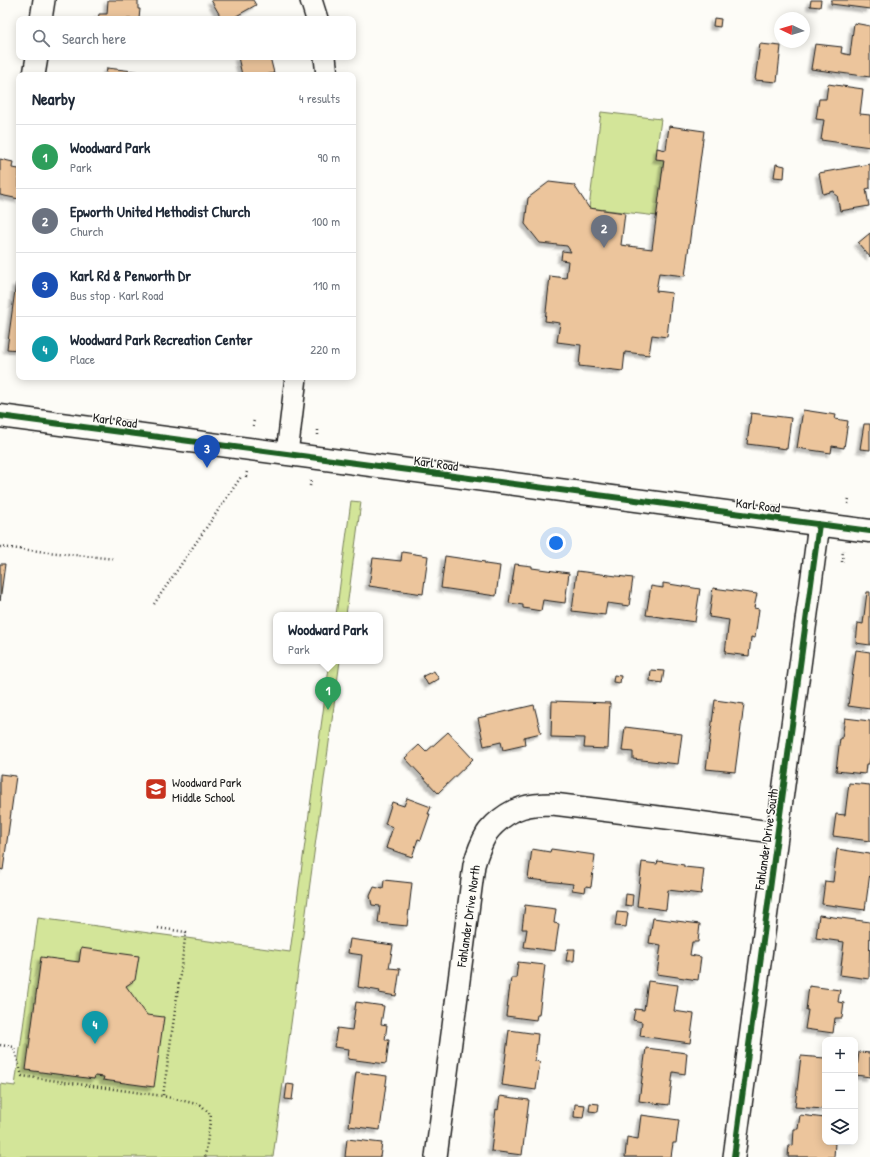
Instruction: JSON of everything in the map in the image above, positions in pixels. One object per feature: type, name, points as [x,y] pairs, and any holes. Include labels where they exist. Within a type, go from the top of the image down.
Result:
[{"type":"main road","name":"Karl Road","points":[[0,416],[870,530]]},
{"type":"street","points":[[41,16],[44,0]]},
{"type":"street","points":[[311,0],[316,16]]},
{"type":"street","points":[[34,72],[36,60]]},
{"type":"street","points":[[325,60],[327,72]]},
{"type":"street","points":[[286,454],[296,380]]},
{"type":"street","name":"Fahlander Drive South","points":[[734,1157],[819,524]]},
{"type":"street","name":"Fahlander Drive North","points":[[436,1157],[474,865],[488,831],[516,809],[535,804],[553,804],[691,821],[778,834]]},
{"type":"path","points":[[253,426],[254,419]]},
{"type":"path","points":[[318,428],[318,435]]},
{"type":"path","points":[[246,477],[247,471]]},
{"type":"path","points":[[154,604],[241,477]]},
{"type":"path","points":[[310,486],[311,479]]},
{"type":"path","points":[[848,504],[849,498]]},
{"type":"path","points":[[0,547],[115,559]]},
{"type":"path","points":[[842,562],[843,550]]},
{"type":"path","points":[[158,928],[186,932],[163,1096]]},
{"type":"path","points":[[0,1045],[14,1047],[22,1076],[163,1096],[201,1105],[211,1115],[205,1157]]},
{"type":"green space","points":[[601,112],[661,119],[657,148],[664,160],[657,216],[589,208]]},
{"type":"green space","points":[[351,501],[361,502],[346,612],[336,612]]},
{"type":"green space","points":[[330,664],[340,664],[273,1157],[0,1157],[0,1084],[15,1086],[38,918],[290,952]]},
{"type":"building","points":[[108,0],[138,0],[138,9],[140,9],[139,16],[99,16],[99,14],[107,14]]},
{"type":"building","points":[[211,0],[253,0],[256,5],[236,16],[220,16]]},
{"type":"building","points":[[811,0],[821,0],[820,7],[810,6]]},
{"type":"building","points":[[831,0],[870,0],[870,9],[831,4]]},
{"type":"building","points":[[714,18],[721,19],[720,27],[713,26]]},
{"type":"building","points":[[854,23],[870,26],[870,77],[811,69],[815,44],[842,47],[841,53],[850,55]]},
{"type":"building","points":[[760,44],[774,45],[774,48],[781,48],[777,82],[755,80]]},
{"type":"building","points":[[239,60],[271,60],[274,72],[241,72]]},
{"type":"building","points":[[107,68],[142,72],[106,72]]},
{"type":"building","points":[[828,84],[863,89],[860,114],[870,115],[870,147],[821,140],[824,120],[816,119],[819,99],[826,99]]},
{"type":"building","points":[[669,126],[704,131],[685,276],[659,273],[656,291],[672,293],[667,337],[652,335],[649,355],[625,352],[623,371],[579,366],[581,345],[557,342],[560,323],[545,321],[550,276],[566,278],[568,261],[561,260],[562,251],[571,252],[567,246],[540,243],[525,224],[528,198],[549,182],[574,185],[589,208],[625,213],[621,245],[652,249],[664,160],[656,159],[657,148],[666,150]]},
{"type":"building","points":[[0,159],[13,162],[12,168],[16,169],[16,198],[0,195]]},
{"type":"building","points":[[776,164],[785,166],[784,178],[774,177]]},
{"type":"building","points":[[870,164],[870,188],[866,189],[869,206],[840,211],[837,195],[835,195],[834,191],[823,194],[819,173]]},
{"type":"building","points":[[870,233],[870,257],[858,243]]},
{"type":"building","points":[[16,283],[16,350],[7,349]]},
{"type":"building","points":[[803,410],[836,415],[835,419],[848,421],[844,448],[832,446],[831,453],[797,448]]},
{"type":"building","points":[[751,413],[791,418],[787,449],[747,444]]},
{"type":"building","points":[[864,424],[870,424],[870,450],[860,449]]},
{"type":"building","points":[[402,552],[428,556],[423,594],[369,586],[373,558],[401,561]]},
{"type":"building","points":[[445,556],[485,562],[485,564],[500,566],[496,596],[441,588]]},
{"type":"building","points":[[0,564],[5,564],[0,601]]},
{"type":"building","points":[[515,564],[569,573],[565,603],[543,600],[541,611],[523,608],[523,605],[509,603]]},
{"type":"building","points":[[577,571],[633,578],[629,606],[607,603],[605,615],[572,611]]},
{"type":"building","points":[[663,583],[700,589],[695,622],[646,615],[651,586],[663,588]]},
{"type":"building","points":[[713,588],[757,594],[754,608],[759,609],[755,638],[751,637],[749,656],[725,653],[729,620],[709,617]]},
{"type":"building","points":[[867,592],[870,592],[870,645],[856,643],[858,623],[863,624]]},
{"type":"building","points":[[856,650],[870,652],[870,709],[848,706]]},
{"type":"building","points":[[651,670],[664,671],[662,683],[650,681]]},
{"type":"building","points":[[434,671],[439,679],[428,685],[423,676]]},
{"type":"building","points":[[614,675],[621,676],[620,683],[613,682]]},
{"type":"building","points":[[715,700],[744,704],[735,772],[706,769]]},
{"type":"building","points":[[552,701],[610,703],[608,749],[584,748],[585,738],[551,737]]},
{"type":"building","points":[[534,705],[541,733],[524,737],[525,745],[503,750],[501,742],[484,746],[478,718]]},
{"type":"building","points":[[845,718],[870,721],[870,757],[869,764],[866,764],[865,774],[836,771],[840,738],[842,738]]},
{"type":"building","points":[[625,727],[682,734],[678,764],[633,759],[633,752],[622,751]]},
{"type":"building","points":[[448,732],[473,759],[438,793],[405,758],[419,745],[426,752]]},
{"type":"building","points":[[0,774],[16,776],[3,870],[0,869]]},
{"type":"building","points":[[849,783],[870,785],[870,841],[833,836],[836,814],[845,815]]},
{"type":"building","points":[[407,798],[431,807],[421,840],[418,839],[412,857],[386,848],[393,827],[385,824],[392,802],[404,806]]},
{"type":"building","points":[[532,849],[550,852],[551,849],[595,855],[591,887],[586,886],[585,892],[572,890],[573,884],[528,879]]},
{"type":"building","points":[[837,849],[870,854],[870,873],[865,910],[822,904],[825,881],[833,882]]},
{"type":"building","points":[[658,861],[684,865],[684,867],[704,869],[701,894],[668,890],[666,910],[637,906],[642,862],[657,864]]},
{"type":"building","points":[[384,880],[412,883],[407,926],[378,923],[380,906],[372,905],[370,896],[374,887],[383,889]]},
{"type":"building","points":[[626,894],[633,895],[632,906],[625,905]]},
{"type":"building","points":[[525,905],[556,909],[554,923],[559,924],[555,951],[524,947],[527,929],[522,929]]},
{"type":"building","points":[[617,912],[628,913],[626,927],[615,926]]},
{"type":"building","points":[[819,915],[870,922],[869,979],[840,975],[844,942],[816,938]]},
{"type":"building","points":[[653,918],[700,924],[698,942],[692,942],[690,955],[701,957],[698,980],[657,974],[661,945],[649,943]]},
{"type":"building","points":[[350,939],[393,945],[389,968],[400,969],[396,996],[358,987],[362,955],[348,953]]},
{"type":"building","points":[[81,948],[139,956],[135,980],[126,986],[147,1015],[164,1017],[154,1087],[103,1080],[104,1077],[95,1076],[94,1079],[26,1070],[41,957],[79,962]]},
{"type":"building","points":[[568,949],[575,949],[574,961],[566,961]]},
{"type":"building","points":[[518,962],[545,965],[539,1015],[537,1015],[536,1020],[506,1016],[511,978],[516,978]]},
{"type":"building","points":[[648,981],[678,985],[674,1011],[694,1014],[690,1043],[640,1036],[642,1022],[633,1020],[635,1009],[644,1010]]},
{"type":"building","points":[[809,986],[840,990],[838,1002],[844,1003],[842,1018],[835,1018],[833,1033],[805,1029],[808,1010],[806,1010]]},
{"type":"building","points":[[356,1002],[384,1006],[381,1024],[387,1025],[385,1040],[389,1040],[386,1064],[348,1059],[349,1049],[334,1047],[337,1028],[352,1030]]},
{"type":"building","points":[[509,1030],[538,1034],[535,1061],[540,1062],[536,1090],[502,1085]]},
{"type":"building","points":[[646,1048],[687,1053],[685,1074],[673,1072],[669,1105],[639,1101]]},
{"type":"building","points":[[859,1052],[870,1053],[870,1077],[858,1075]]},
{"type":"building","points":[[801,1056],[822,1058],[822,1109],[795,1107]]},
{"type":"building","points":[[356,1072],[387,1076],[380,1130],[349,1126]]},
{"type":"building","points":[[287,1084],[294,1085],[292,1100],[285,1099]]},
{"type":"building","points":[[500,1096],[529,1100],[522,1155],[491,1151],[496,1109],[498,1110]]},
{"type":"building","points":[[590,1103],[599,1104],[598,1112],[589,1111]]},
{"type":"building","points":[[575,1104],[585,1105],[583,1118],[574,1117]]},
{"type":"building","points":[[641,1115],[679,1120],[676,1143],[673,1143],[671,1157],[625,1157],[627,1137],[638,1139]]},
{"type":"building","points":[[800,1115],[822,1118],[822,1145],[835,1145],[834,1157],[788,1157],[789,1145],[793,1146],[794,1129],[798,1129]]},
{"type":"building","points":[[347,1139],[382,1143],[380,1157],[345,1157]]},
{"type":"cycle path","points":[[0,416],[870,531]]},
{"type":"cycle path","points":[[734,1157],[819,524]]},
{"type":"place","name":"Epworth United Methodist Church","points":[[604,248]]},
{"type":"place","name":"Karl Rd & Penworth Dr","points":[[207,468]]},
{"type":"place","name":"Woodward Park","points":[[328,710]]},
{"type":"place","name":"Woodward Park Middle School","points":[[156,789]]},
{"type":"place","name":"Woodward Park Recreation Center","points":[[95,1044]]}]
